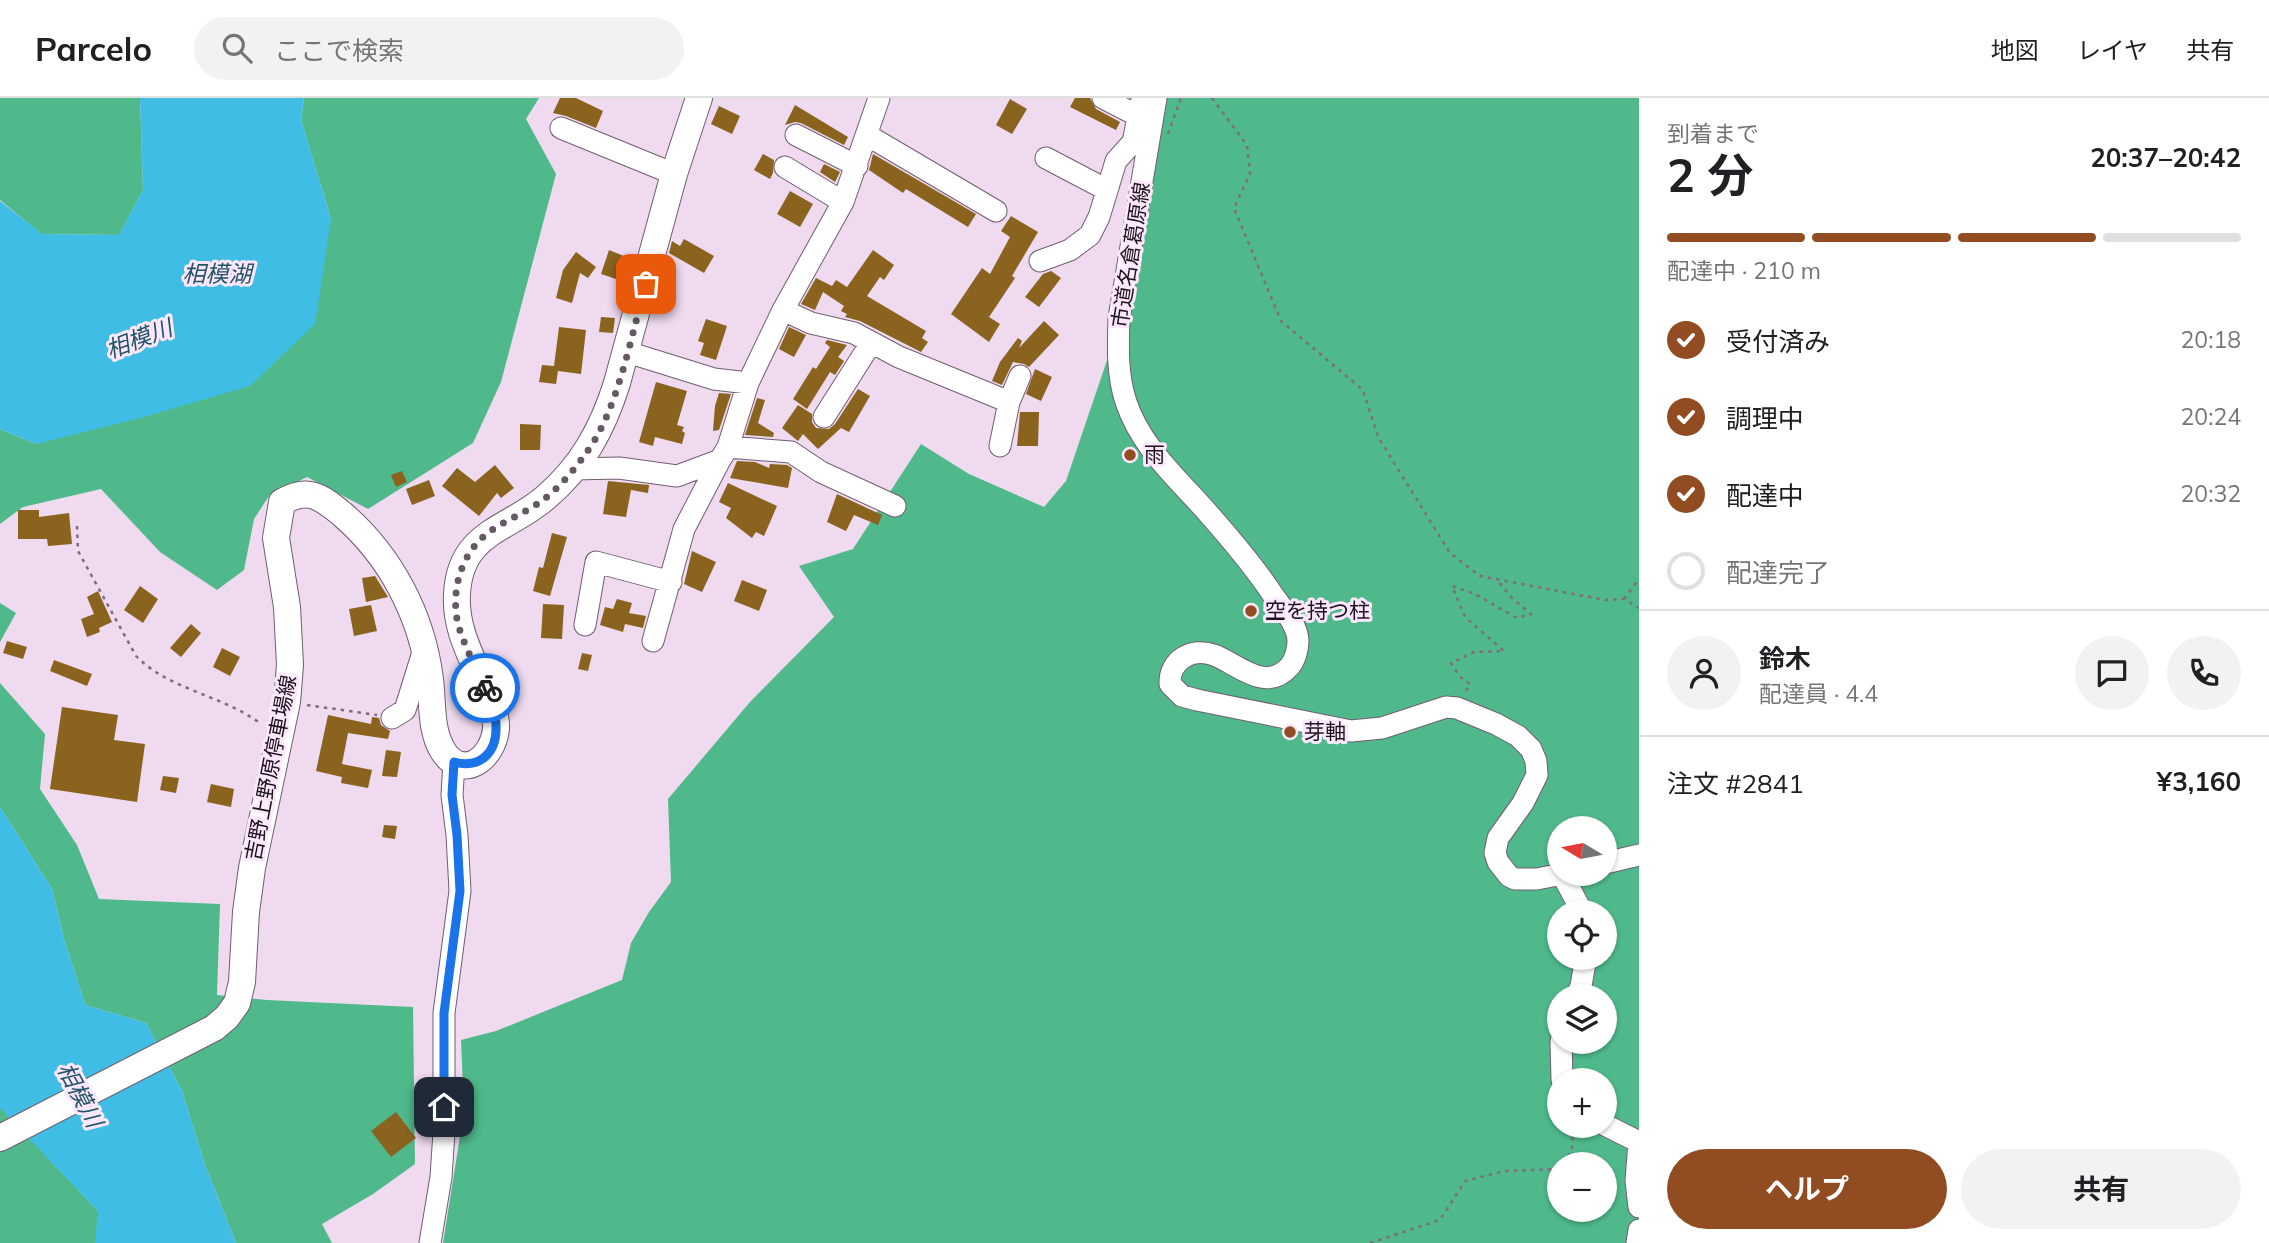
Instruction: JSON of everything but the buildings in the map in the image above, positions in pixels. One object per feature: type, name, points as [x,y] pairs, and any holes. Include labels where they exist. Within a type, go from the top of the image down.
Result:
[{"type":"main road","points":[[454,762],[466,765],[477,763],[487,756],[494,743],[496,725],[492,704],[458,624],[457,587],[461,569],[479,540],[544,499],[573,469],[597,436],[607,415],[674,174],[699,98]]},
{"type":"main road","name":"吉野上野原停車場線","points":[[0,1138],[214,1028],[227,1017],[237,1003],[242,982],[246,912],[252,868],[287,702],[290,666],[287,607],[276,538],[282,502],[296,495],[314,495],[330,504],[372,545],[404,593],[416,617],[425,646],[438,739],[444,752],[454,762]]},
{"type":"street","points":[[653,641],[684,529],[724,454],[748,383],[783,310],[843,202],[879,98]]},
{"type":"street","points":[[1040,261],[1070,250],[1090,235],[1099,217],[1116,161],[1133,142],[1144,107],[1103,98]]},
{"type":"street","name":"市道名倉葛原線","points":[[1156,98],[1119,318],[1118,348],[1122,386],[1132,418],[1147,443],[1260,575],[1287,614],[1296,630],[1298,641],[1293,661],[1287,669],[1270,677],[1252,676],[1214,655],[1194,653],[1177,661],[1172,669],[1170,684],[1182,696],[1189,698],[1351,730],[1382,728],[1446,707],[1458,708]]},
{"type":"street","points":[[561,128],[674,174]]},
{"type":"street","points":[[796,135],[857,166]]},
{"type":"street","points":[[867,135],[996,211]]},
{"type":"street","points":[[1046,158],[1107,190]]},
{"type":"street","points":[[785,167],[843,202]]},
{"type":"street","points":[[783,310],[811,323],[854,333],[953,380],[1009,402]]},
{"type":"street","points":[[824,417],[871,343]]},
{"type":"street","points":[[626,352],[714,379],[748,383]]},
{"type":"street","points":[[1000,446],[1009,402],[1020,376]]},
{"type":"street","points":[[573,469],[619,468],[677,476],[724,454],[791,452],[821,472],[895,506]]},
{"type":"street","points":[[585,625],[596,562],[671,582]]},
{"type":"street","points":[[392,718],[405,710],[425,646]]},
{"type":"street","points":[[1458,708],[1518,736],[1531,749],[1536,761],[1537,775],[1506,825],[1495,846],[1495,853],[1503,870],[1515,879],[1547,877]]},
{"type":"street","points":[[430,1243],[441,1177],[444,1132],[444,1013],[460,891],[452,795],[454,762]]},
{"type":"street","points":[[1617,860],[1639,855]]},
{"type":"street","points":[[1617,1131],[1639,1142],[1636,1181],[1639,1207]]},
{"type":"street","points":[[1637,1243],[1639,1230]]},
{"type":"path","points":[[1212,98],[1247,145],[1250,174],[1234,208],[1281,321],[1363,390],[1378,437],[1450,553],[1480,576],[1605,600],[1624,599],[1639,608]]},
{"type":"path","points":[[77,526],[78,551],[136,656],[149,669],[228,705],[280,739]]},
{"type":"path","points":[[1624,599],[1639,579]]},
{"type":"path","points":[[1458,708],[1471,684],[1459,676],[1451,663],[1474,652],[1504,651],[1465,617],[1452,586],[1475,594],[1517,618],[1531,614],[1513,599],[1497,580]]},
{"type":"path","points":[[287,702],[392,718]]},
{"type":"path","points":[[1370,1243],[1440,1220],[1465,1181],[1505,1171],[1547,1169]]},
{"type":"green space","points":[[0,98],[140,98],[143,190],[119,235],[41,234],[0,200]]},
{"type":"green space","points":[[304,98],[539,98],[526,119],[556,174],[501,382],[473,443],[368,509],[307,477],[269,496],[254,519],[244,570],[217,590],[160,552],[101,489],[23,507],[0,524],[0,429],[36,444],[331,219],[301,120]]},
{"type":"green space","points":[[1154,98],[1639,98],[1639,1243],[443,1243],[464,1111],[461,1040],[496,1031],[622,980],[631,943],[671,882],[668,799],[750,702],[834,617],[799,566],[853,549],[921,444],[969,474],[1044,507],[1066,481],[1118,328],[1157,161]]},
{"type":"green space","points":[[0,603],[16,613],[0,642]]},
{"type":"green space","points":[[0,683],[45,734],[40,789],[77,845],[99,899],[220,904],[217,995],[413,1007],[415,1164],[373,1194],[322,1224],[332,1243],[236,1243],[205,1165],[182,1091],[146,1023],[85,1005],[64,939],[52,889],[0,807]]},
{"type":"green space","points":[[0,1107],[98,1211],[100,1243],[0,1243]]},
{"type":"water","name":"相模湖","points":[[140,98],[304,98],[301,120],[331,219],[315,324],[250,386],[144,417],[36,444],[0,429],[0,201],[42,234],[119,235],[143,190]]},
{"type":"water","name":"相模川","points":[[0,807],[52,889],[64,939],[85,1005],[146,1023],[182,1091],[205,1165],[236,1243],[95,1243],[98,1211],[0,1108]]},
{"type":"way so far","points":[[485,688],[458,624],[456,604],[461,569],[479,540],[544,499],[588,451],[607,415],[646,284]]},
{"type":"place","name":"雨","points":[[1130,455]]},
{"type":"place","name":"空を持つ柱","points":[[1251,611]]},
{"type":"place","name":"芽軸","points":[[1290,732]]},
{"type":"route","points":[[444,1107],[444,1013],[460,891],[452,795],[454,762],[466,765],[477,763],[487,756],[494,743],[496,725],[492,704],[485,688]]}]
